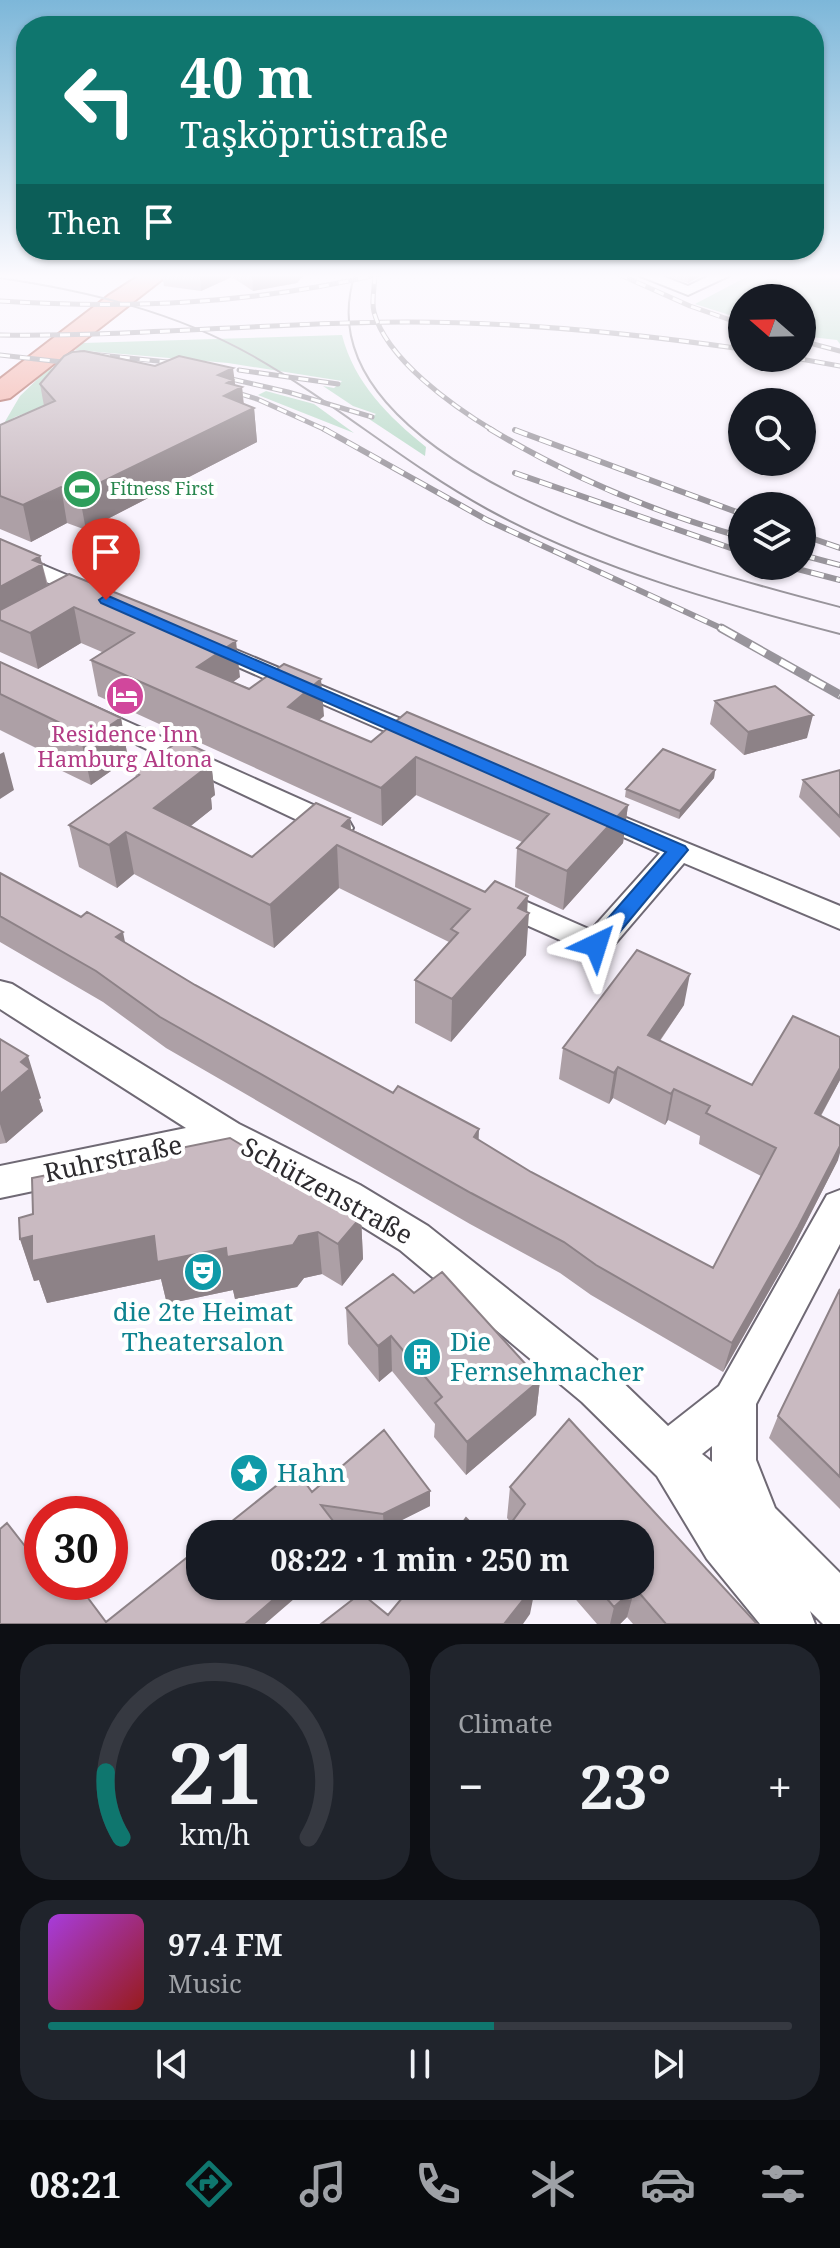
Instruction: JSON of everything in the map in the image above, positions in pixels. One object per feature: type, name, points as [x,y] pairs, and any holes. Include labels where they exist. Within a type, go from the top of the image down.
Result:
[{"type":"main road","points":[[0,392],[54,350]]},
{"type":"street","points":[[0,553],[110,602]]},
{"type":"street","points":[[59,606],[85,591]]},
{"type":"street","points":[[190,637],[454,752]]},
{"type":"street","points":[[69,703],[362,839]]},
{"type":"street","points":[[567,801],[840,918]]},
{"type":"street","points":[[476,890],[596,945],[679,850]]},
{"type":"street","name":"Schützenstraße","points":[[0,993],[226,1135],[347,1197],[414,1238],[597,1387],[666,1455],[757,1523],[840,1607]]},
{"type":"street","name":"Ruhrstraße","points":[[0,1182],[226,1135]]},
{"type":"street","points":[[666,1455],[734,1401],[840,1207]]},
{"type":"street","points":[[734,1401],[734,1460],[757,1523]]},
{"type":"street","name":"Schützenstraße","points":[[666,1455],[724,1542],[791,1624]]},
{"type":"green space","points":[[75,350],[347,350],[364,384],[386,411],[426,447],[425,456],[369,419],[376,414],[353,406],[323,386],[334,388],[342,381],[228,363]]},
{"type":"green space","points":[[49,368],[102,375],[48,405],[15,417],[3,425],[20,396]]},
{"type":"green space","points":[[266,391],[314,404],[354,433],[258,395]]},
{"type":"building","points":[[84,351],[155,366],[179,356],[233,368],[218,375],[233,380],[227,383],[242,387],[224,396],[254,408],[79,493],[61,487],[23,505],[0,496],[0,425],[55,401],[40,384],[64,356]]},
{"type":"building","points":[[0,539],[40,556],[33,560],[43,564],[0,587]]},
{"type":"building","points":[[69,574],[236,641],[197,667],[249,689],[284,664],[321,679],[288,707],[371,742],[407,712],[628,805],[567,871],[517,848],[549,814],[416,757],[381,788],[91,660],[134,633],[74,607],[30,633],[0,620],[0,610]]},
{"type":"building","points":[[0,662],[121,718],[82,744],[49,728],[58,722],[0,694]]},
{"type":"building","points":[[775,686],[813,715],[748,732],[715,701]]},
{"type":"building","points":[[180,740],[210,754],[198,763],[207,767],[154,808],[252,857],[316,803],[350,818],[342,826],[485,892],[495,881],[528,896],[518,908],[529,913],[452,999],[415,980],[458,933],[451,929],[470,909],[337,845],[270,905],[126,832],[109,845],[69,825],[139,775],[135,773]]},
{"type":"building","points":[[663,749],[715,770],[680,811],[626,789]]},
{"type":"building","points":[[840,770],[840,817],[803,780]]},
{"type":"building","points":[[0,873],[81,917],[87,912],[123,932],[116,937],[195,985],[393,1093],[398,1086],[479,1129],[474,1137],[531,1172],[713,1268],[776,1148],[706,1113],[710,1106],[674,1089],[671,1094],[618,1067],[614,1073],[563,1048],[637,950],[690,974],[648,1035],[752,1085],[793,1016],[840,1037],[840,1068],[815,1113],[840,1126],[840,1146],[732,1343],[596,1265],[564,1242],[471,1193],[160,1017],[96,971],[0,916]]},
{"type":"building","points":[[0,1039],[28,1056],[21,1062],[30,1069],[0,1094]]},
{"type":"building","points":[[230,1138],[361,1217],[338,1244],[318,1232],[299,1236],[293,1245],[227,1257],[226,1248],[157,1262],[154,1236],[32,1261],[32,1236],[20,1239],[19,1218],[33,1214],[32,1178]]},
{"type":"building","points":[[442,1272],[540,1380],[467,1442],[435,1403],[442,1397],[391,1336],[378,1346],[346,1308],[393,1274],[414,1293]]},
{"type":"building","points":[[840,1289],[840,1477],[778,1416]]},
{"type":"building","points":[[569,1419],[757,1624],[666,1624],[645,1600],[654,1600],[654,1520],[513,1520],[525,1504],[510,1487]]},
{"type":"building","points":[[384,1430],[430,1491],[383,1514],[321,1505],[332,1520],[234,1520],[296,1470],[312,1492]]},
{"type":"building","points":[[7,1523],[24,1545],[24,1600],[90,1600],[106,1622],[186,1558],[186,1600],[273,1600],[245,1624],[0,1624],[0,1529]]},
{"type":"building","points":[[352,1600],[370,1600],[388,1615],[400,1600],[523,1600],[504,1624],[321,1624]]},
{"type":"building","points":[[608,1600],[622,1600],[614,1607]]},
{"type":"tram line","points":[[241,350],[312,393],[427,473],[529,530],[615,567],[659,582],[840,634]]},
{"type":"tram line","points":[[357,350],[386,402],[447,455],[526,500],[614,538],[701,568],[840,607]]},
{"type":"railway","points":[[394,350],[442,395],[494,431]]},
{"type":"railway","points":[[835,350],[840,351]]},
{"type":"railway","points":[[80,353],[187,364]]},
{"type":"railway","points":[[0,355],[80,364]]},
{"type":"railway","points":[[816,362],[840,366]]},
{"type":"railway","points":[[239,370],[338,384]]},
{"type":"railway","points":[[214,375],[288,392],[372,417]]},
{"type":"railway","points":[[221,388],[257,399],[326,430]]},
{"type":"railway","points":[[490,429],[551,463],[613,492],[728,533]]},
{"type":"railway","points":[[326,430],[487,520],[722,629]]},
{"type":"railway","points":[[515,430],[728,509]]},
{"type":"railway","points":[[515,473],[728,547]]},
{"type":"railway","points":[[816,540],[840,548]]},
{"type":"railway","points":[[816,559],[840,565]]},
{"type":"railway","points":[[816,574],[840,580]]},
{"type":"railway","points":[[722,629],[840,695]]},
{"type":"place","name":"Fitness First","points":[[82,489]]},
{"type":"place","name":"Residence Inn Hamburg Altona","points":[[125,696]]},
{"type":"place","name":"die 2te Heimat Theatersalon","points":[[203,1272]]},
{"type":"place","name":"Die Fernsehmacher","points":[[422,1357]]},
{"type":"place","name":"Hahn","points":[[249,1473]]},
{"type":"route","points":[[106,600],[679,850],[596,945]]}]
